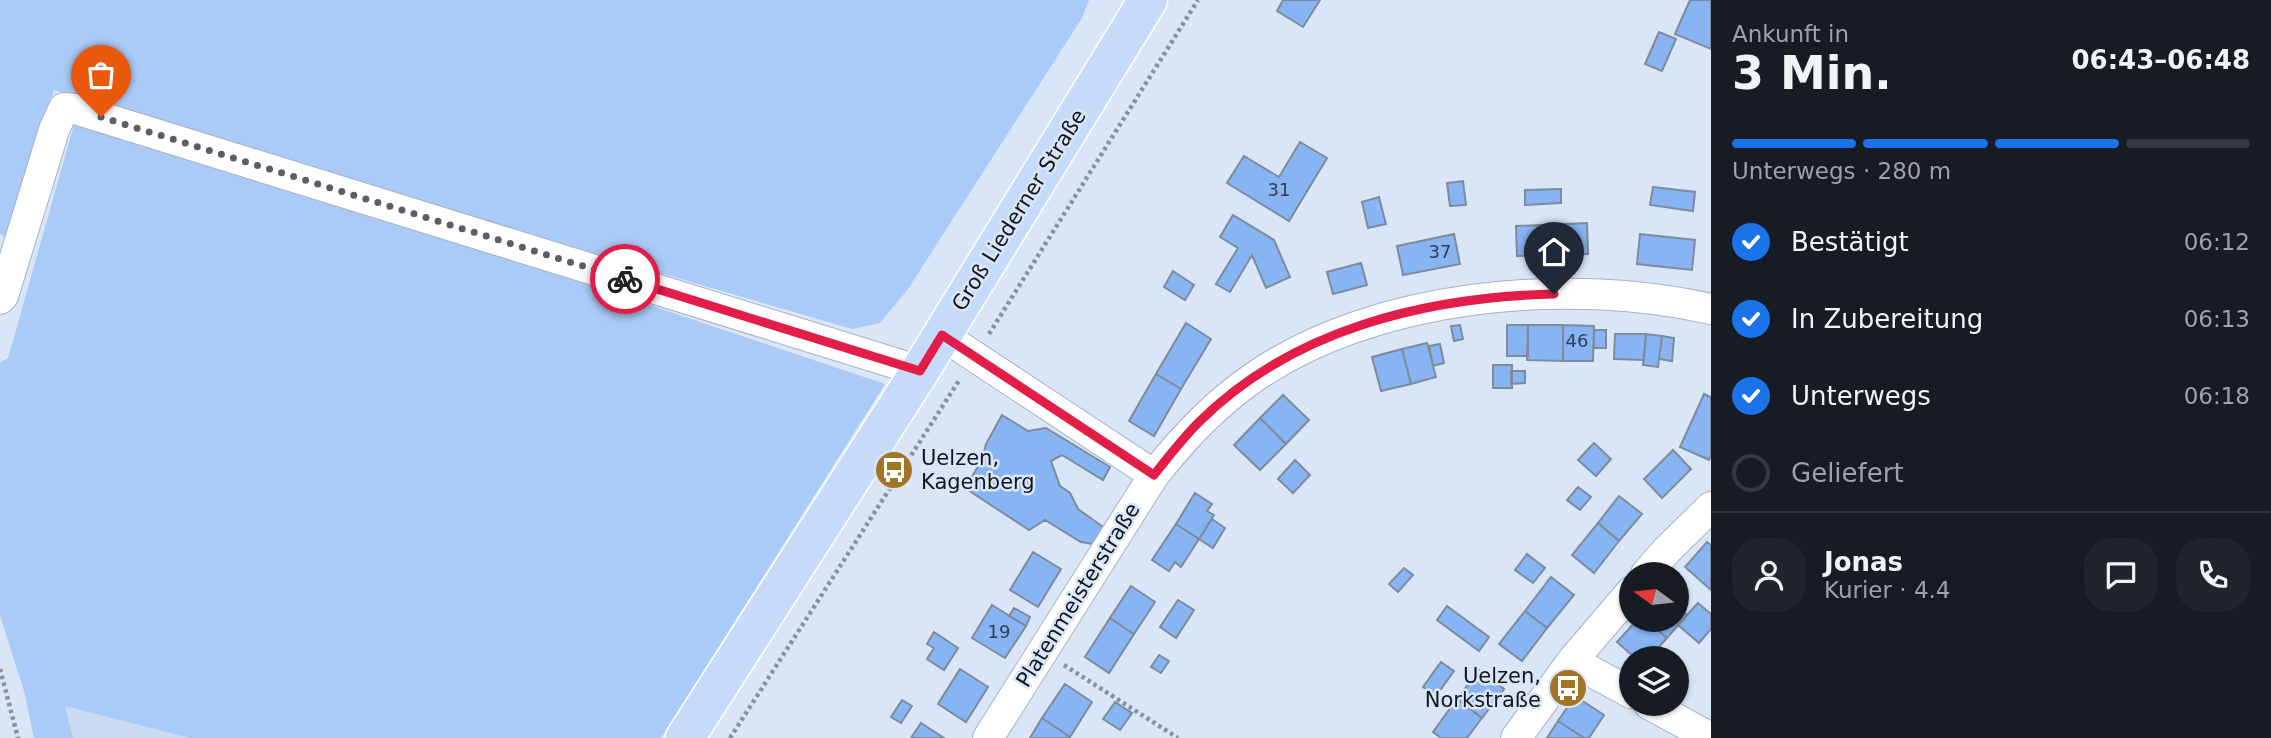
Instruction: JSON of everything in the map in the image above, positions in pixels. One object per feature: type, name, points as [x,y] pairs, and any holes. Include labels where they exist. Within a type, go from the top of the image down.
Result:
[{"type":"main road","name":"Groß Liederner Straße","points":[[685,738],[920,371],[1148,0]]},
{"type":"street","points":[[0,299],[3,296],[7,254],[64,108],[75,109],[920,371]]},
{"type":"street","name":"Platenmeisterstraße","points":[[988,738],[1154,475],[1199,422],[1253,377],[1312,344],[1366,324],[1436,306],[1530,295],[1621,296],[1711,309]]},
{"type":"street","points":[[942,335],[1154,475]]},
{"type":"street","points":[[1656,562],[1711,507]]},
{"type":"street","points":[[1516,738],[1572,661],[1619,606]]},
{"type":"street","points":[[1572,661],[1619,686]]},
{"type":"street","points":[[1671,716],[1711,738]]},
{"type":"path","points":[[1042,651],[1178,738]]},
{"type":"path","points":[[0,669],[18,738]]},
{"type":"shaded area","points":[[0,0],[1089,0],[1082,18],[908,289],[880,323],[852,329],[495,225],[54,90],[9,241],[0,234]]},
{"type":"shaded area","points":[[75,121],[602,289],[885,384],[661,738],[190,738],[65,706],[73,738],[34,738],[24,691],[0,616],[0,363],[8,358]]},
{"type":"shaded area","points":[[64,705],[190,738],[73,738]]},
{"type":"building","points":[[1283,0],[1320,0],[1303,27],[1277,11]]},
{"type":"building","points":[[1690,0],[1711,0],[1711,49],[1675,34]]},
{"type":"building","points":[[1659,32],[1676,39],[1662,71],[1645,64]]},
{"type":"building","points":[[1300,142],[1327,158],[1289,221],[1227,183],[1244,156],[1279,177]]},
{"type":"building","points":[[1463,181],[1466,205],[1450,206],[1447,183]]},
{"type":"building","points":[[1653,187],[1695,192],[1693,211],[1650,205]]},
{"type":"building","points":[[1561,189],[1561,203],[1525,205],[1525,190]]},
{"type":"building","points":[[1379,197],[1386,224],[1368,228],[1362,202]]},
{"type":"building","points":[[1233,215],[1274,240],[1290,277],[1266,288],[1252,255],[1230,292],[1216,284],[1238,248],[1220,237]]},
{"type":"building","points":[[1587,223],[1588,254],[1517,256],[1516,226]]},
{"type":"building","points":[[1454,234],[1460,264],[1403,275],[1397,246]]},
{"type":"building","points":[[1640,234],[1695,240],[1692,270],[1637,264]]},
{"type":"building","points":[[1361,263],[1367,285],[1333,294],[1327,272]]},
{"type":"building","points":[[1173,271],[1194,285],[1185,300],[1164,287]]},
{"type":"building","points":[[1186,323],[1211,339],[1181,389],[1156,374]]},
{"type":"building","points":[[1460,325],[1463,339],[1454,341],[1451,326]]},
{"type":"building","points":[[1507,325],[1528,325],[1528,356],[1507,356]]},
{"type":"building","points":[[1528,325],[1563,325],[1563,361],[1527,360]]},
{"type":"building","points":[[1563,325],[1594,326],[1593,361],[1563,361]]},
{"type":"building","points":[[1594,330],[1606,330],[1606,348],[1594,348]]},
{"type":"building","points":[[1615,334],[1646,334],[1644,360],[1614,359]]},
{"type":"building","points":[[1646,334],[1662,336],[1658,367],[1643,365]]},
{"type":"building","points":[[1662,336],[1674,338],[1672,361],[1659,359]]},
{"type":"building","points":[[1427,343],[1436,377],[1411,384],[1402,349]]},
{"type":"building","points":[[1440,344],[1444,363],[1433,366],[1429,346]]},
{"type":"building","points":[[1402,349],[1411,384],[1381,391],[1372,357]]},
{"type":"building","points":[[1493,365],[1512,365],[1512,388],[1493,388]]},
{"type":"building","points":[[1511,371],[1525,371],[1525,383],[1511,384]]},
{"type":"building","points":[[1156,374],[1181,389],[1154,436],[1129,421]]},
{"type":"building","points":[[1704,394],[1711,397],[1709,460],[1680,447]]},
{"type":"building","points":[[1283,395],[1309,420],[1286,444],[1260,418]]},
{"type":"building","points":[[1002,415],[1028,431],[1046,428],[1110,467],[1103,480],[1062,455],[1051,461],[1060,486],[1070,493],[1078,509],[1106,529],[1098,545],[1081,542],[1045,520],[1029,530],[965,488],[982,460],[986,444]]},
{"type":"building","points":[[1260,418],[1286,444],[1260,470],[1234,445]]},
{"type":"building","points":[[1594,443],[1611,459],[1596,476],[1578,460]]},
{"type":"building","points":[[1673,450],[1691,469],[1662,498],[1644,479]]},
{"type":"building","points":[[1295,460],[1310,475],[1293,493],[1278,479]]},
{"type":"building","points":[[1578,487],[1591,497],[1580,510],[1567,500]]},
{"type":"building","points":[[1195,493],[1212,504],[1207,511],[1214,515],[1199,539],[1176,524]]},
{"type":"building","points":[[1619,496],[1642,514],[1619,541],[1598,523]]},
{"type":"building","points":[[1212,519],[1225,528],[1213,548],[1199,539]]},
{"type":"building","points":[[1598,523],[1619,541],[1594,573],[1572,555]]},
{"type":"building","points":[[1176,524],[1199,539],[1181,567],[1175,562],[1169,571],[1152,560]]},
{"type":"building","points":[[1707,542],[1711,545],[1711,590],[1689,571],[1689,562]]},
{"type":"building","points":[[1033,552],[1061,569],[1038,607],[1010,590]]},
{"type":"building","points":[[1527,554],[1545,568],[1533,583],[1515,570]]},
{"type":"building","points":[[1404,568],[1413,575],[1398,592],[1389,584]]},
{"type":"building","points":[[1551,577],[1574,595],[1547,628],[1525,611]]},
{"type":"building","points":[[1131,586],[1155,602],[1134,634],[1110,618]]},
{"type":"building","points":[[1178,600],[1194,610],[1176,638],[1160,627]]},
{"type":"building","points":[[1698,603],[1711,614],[1711,629],[1699,643],[1686,632],[1689,632],[1689,613]]},
{"type":"building","points":[[992,605],[1026,626],[1005,658],[972,638]]},
{"type":"building","points":[[1447,606],[1489,637],[1479,651],[1437,620]]},
{"type":"building","points":[[1014,608],[1030,617],[1026,626],[1009,616]]},
{"type":"building","points":[[1525,611],[1547,628],[1522,661],[1499,644]]},
{"type":"building","points":[[1110,618],[1134,634],[1109,673],[1085,657]]},
{"type":"building","points":[[934,632],[958,648],[944,670],[927,659],[934,648],[927,644]]},
{"type":"building","points":[[1626,632],[1660,632],[1667,638],[1660,646],[1622,646],[1617,642]]},
{"type":"building","points":[[1660,632],[1672,632],[1667,638]]},
{"type":"building","points":[[1159,655],[1169,661],[1161,673],[1151,667]]},
{"type":"building","points":[[1441,662],[1454,671],[1436,696],[1423,687]]},
{"type":"building","points":[[960,669],[988,687],[966,722],[938,704]]},
{"type":"building","points":[[1479,670],[1504,689],[1482,718],[1457,699]]},
{"type":"building","points":[[1065,684],[1092,702],[1070,737],[1042,718]]},
{"type":"building","points":[[1575,696],[1604,715],[1589,738],[1584,738],[1558,721]]},
{"type":"building","points":[[1457,699],[1482,718],[1467,738],[1441,738],[1433,732]]},
{"type":"building","points":[[902,700],[912,706],[901,723],[891,717]]},
{"type":"building","points":[[1115,702],[1132,713],[1120,730],[1103,719]]},
{"type":"building","points":[[1042,718],[1070,737],[1070,738],[1030,738]]},
{"type":"building","points":[[1558,721],[1584,738],[1547,738]]},
{"type":"building","points":[[921,723],[944,738],[911,738]]},
{"type":"way so far","points":[[101,117],[625,279]]},
{"type":"place","name":"Uelzen, Kagenberg","points":[[894,470]]},
{"type":"place","name":"Uelzen, Norkstraße","points":[[1568,688]]},
{"type":"route","points":[[625,279],[920,371],[942,335],[1154,475],[1199,422],[1225,398],[1253,377],[1312,344],[1343,330],[1436,306],[1483,299],[1554,294]]}]
